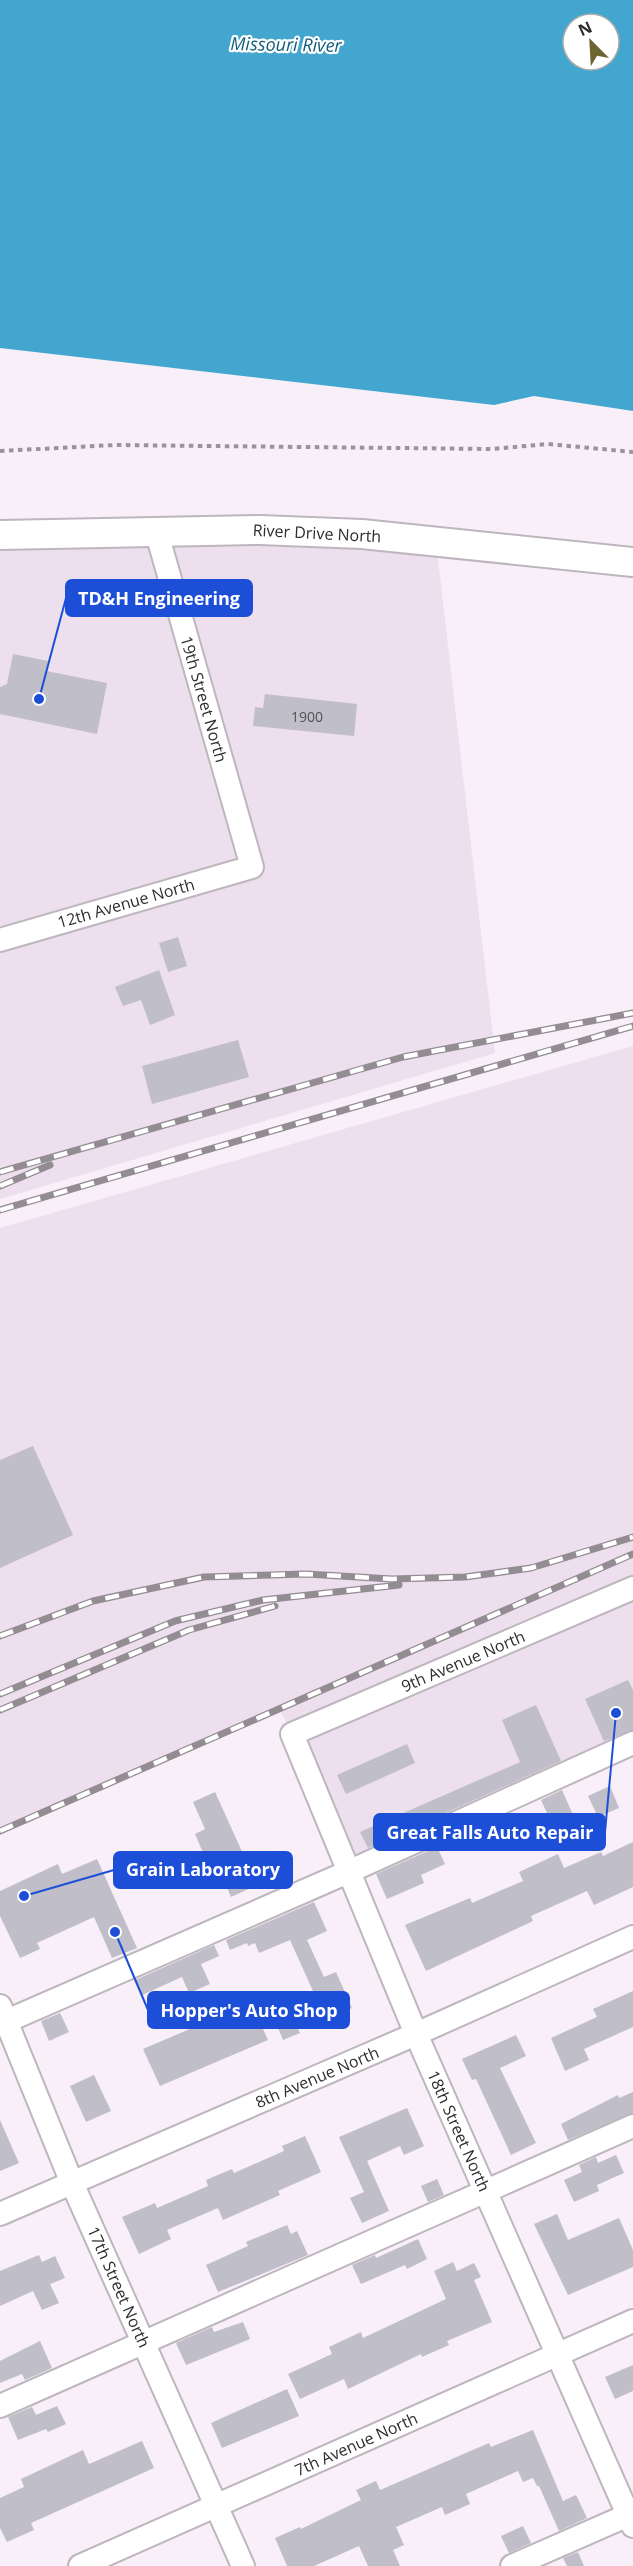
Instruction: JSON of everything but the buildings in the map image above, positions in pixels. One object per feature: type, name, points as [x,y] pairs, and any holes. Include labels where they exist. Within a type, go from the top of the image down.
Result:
[{"type":"main road","name":"River Drive North","points":[[0,535],[156,530],[260,530],[362,534],[633,562]]},
{"type":"street","name":"19th Street North","points":[[156,530],[252,867]]},
{"type":"street","name":"12th Avenue North","points":[[0,940],[252,867]]},
{"type":"street","name":"9th Avenue North","points":[[292,1734],[632,1591]]},
{"type":"street","name":"18th Street North","points":[[292,1734],[416,2034],[556,2354],[631,2518]]},
{"type":"street","points":[[2,2017],[348,1872],[633,1743]]},
{"type":"street","name":"8th Avenue North","points":[[0,2214],[416,2034],[633,1937]]},
{"type":"street","name":"17th Street North","points":[[2,2017],[72,2183],[243,2566]]},
{"type":"street","points":[[0,2406],[633,2126]]},
{"type":"street","name":"7th Avenue North","points":[[80,2566],[633,2321]]},
{"type":"street","points":[[512,2566],[631,2518]]},
{"type":"path","points":[[0,451],[115,446],[492,449],[549,444],[633,452]]},
{"type":"shaded area","points":[[0,536],[436,542],[495,1053],[0,1199]]},
{"type":"shaded area","points":[[633,1046],[633,1743],[348,1872],[280,1709],[0,1831],[0,1228]]},
{"type":"water","name":"Missouri River","points":[[0,0],[633,0],[633,411],[534,396],[494,405],[0,348]]},
{"type":"railway","points":[[0,1172],[403,1057],[633,1013]]},
{"type":"railway","points":[[0,1210],[633,1026]]},
{"type":"railway","points":[[0,1186],[50,1165]]},
{"type":"railway","points":[[0,1636],[93,1601],[204,1577],[306,1574],[392,1579],[465,1577],[531,1568],[633,1537]]},
{"type":"railway","points":[[0,1831],[633,1554]]},
{"type":"railway","points":[[0,1694],[175,1621],[263,1600],[399,1585]]},
{"type":"railway","points":[[0,1710],[189,1630],[275,1606]]},
{"type":"place","name":"TD&H Engineering","points":[[39,699]]},
{"type":"place","name":"Great Falls Auto Repair","points":[[616,1713]]},
{"type":"place","name":"Grain Laboratory","points":[[24,1896]]},
{"type":"place","name":"Hopper's Auto Shop","points":[[115,1932]]}]
